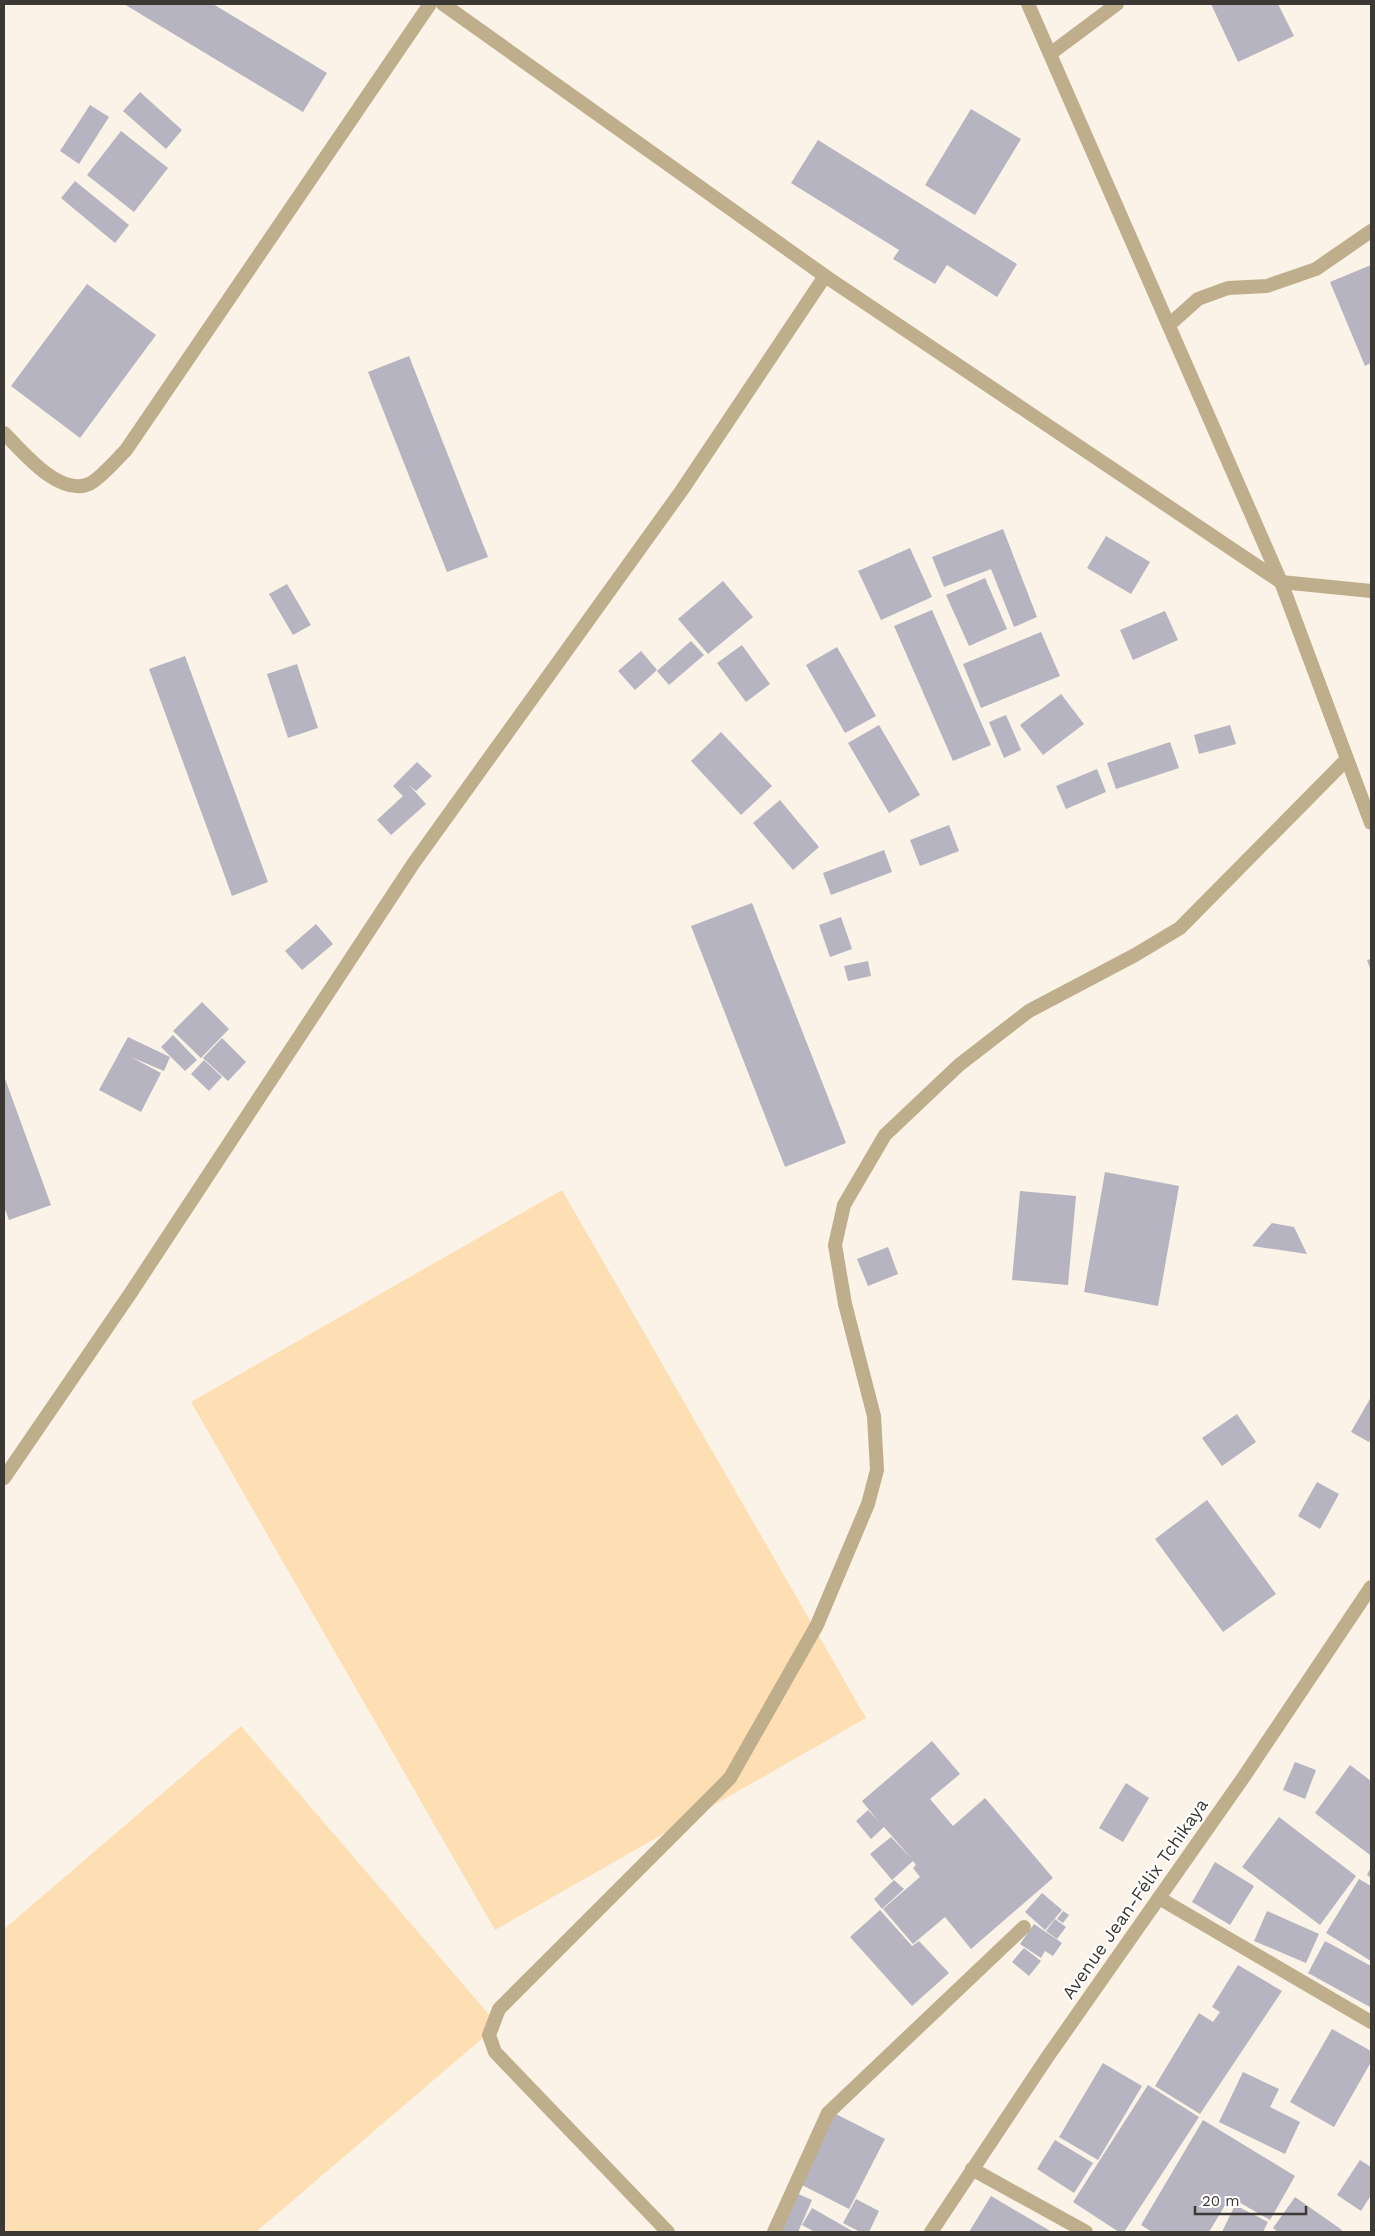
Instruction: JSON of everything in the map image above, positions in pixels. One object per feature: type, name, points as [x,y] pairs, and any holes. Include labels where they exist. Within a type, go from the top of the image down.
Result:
[{"type":"street","points":[[4,433],[48,476],[70,486],[89,484],[126,450],[430,4]]},
{"type":"street","points":[[443,4],[825,276],[1281,582],[1371,591]]},
{"type":"street","points":[[1028,4],[1281,582],[1371,822]]},
{"type":"street","points":[[1050,54],[1117,4]]},
{"type":"street","points":[[1169,325],[1198,299],[1228,288],[1267,286],[1316,269],[1371,231]]},
{"type":"street","points":[[4,1478],[130,1294],[413,864],[682,490],[825,276]]},
{"type":"street","points":[[668,2232],[495,2052],[489,2035],[499,2008],[730,1778],[817,1625],[868,1504],[877,1470],[874,1416],[845,1304],[835,1245],[844,1205],[885,1136],[960,1065],[1029,1011],[1135,955],[1180,928],[1347,759]]},
{"type":"street","name":"Avenue Jean-Félix Tchikaya","points":[[931,2232],[1046,2059],[1243,1778],[1371,1587]]},
{"type":"street","points":[[1158,1898],[1371,2022]]},
{"type":"street","points":[[774,2232],[828,2113],[1024,1927]]},
{"type":"street","points":[[972,2169],[1086,2232]]},
{"type":"shaded area","points":[[562,1190],[866,1718],[495,1930],[191,1402]]},
{"type":"shaded area","points":[[241,1726],[498,2025],[256,2232],[4,2232],[4,1929]]},
{"type":"building","points":[[124,4],[213,4],[327,73],[303,112]]},
{"type":"building","points":[[1211,4],[1278,4],[1294,36],[1238,62]]},
{"type":"building","points":[[140,92],[182,130],[166,149],[123,111]]},
{"type":"building","points":[[90,105],[109,117],[79,164],[60,151]]},
{"type":"building","points":[[971,109],[1021,139],[975,215],[925,185]]},
{"type":"building","points":[[121,131],[168,168],[134,212],[87,175]]},
{"type":"building","points":[[818,140],[1017,264],[997,297],[947,265],[935,284],[893,259],[899,250],[791,183]]},
{"type":"building","points":[[75,181],[129,225],[115,243],[61,198]]},
{"type":"building","points":[[1371,265],[1371,363],[1365,366],[1330,282]]},
{"type":"building","points":[[87,284],[156,335],[80,438],[11,386]]},
{"type":"building","points":[[409,356],[488,557],[447,572],[368,372]]},
{"type":"building","points":[[1003,529],[1037,617],[1014,627],[991,569],[944,587],[932,557]]},
{"type":"building","points":[[1106,536],[1150,562],[1131,594],[1087,568]]},
{"type":"building","points":[[910,548],[932,597],[881,620],[858,571]]},
{"type":"building","points":[[985,578],[1007,629],[969,646],[946,595]]},
{"type":"building","points":[[723,581],[753,617],[708,654],[678,619]]},
{"type":"building","points":[[287,584],[311,625],[293,635],[269,594]]},
{"type":"building","points":[[932,610],[991,745],[953,761],[894,626]]},
{"type":"building","points":[[1165,611],[1178,640],[1133,660],[1120,630]]},
{"type":"building","points":[[1041,632],[1060,676],[981,708],[963,664]]},
{"type":"building","points":[[691,641],[704,655],[669,685],[657,671]]},
{"type":"building","points":[[742,645],[770,684],[746,702],[717,663]]},
{"type":"building","points":[[837,647],[876,716],[845,733],[806,665]]},
{"type":"building","points":[[641,651],[657,670],[635,690],[618,671]]},
{"type":"building","points":[[185,656],[268,882],[232,896],[149,669]]},
{"type":"building","points":[[297,664],[318,728],[288,738],[267,674]]},
{"type":"building","points":[[1061,694],[1084,724],[1043,755],[1020,725]]},
{"type":"building","points":[[1006,715],[1021,750],[1004,758],[989,722]]},
{"type":"building","points":[[879,725],[920,795],[889,813],[848,743]]},
{"type":"building","points":[[1230,725],[1236,744],[1199,754],[1194,735]]},
{"type":"building","points":[[721,732],[772,786],[741,815],[691,761]]},
{"type":"building","points":[[1170,742],[1179,768],[1116,789],[1107,763]]},
{"type":"building","points":[[417,762],[432,776],[416,791],[409,785],[426,804],[391,835],[377,820],[403,796],[393,786]]},
{"type":"building","points":[[1097,769],[1106,792],[1066,809],[1056,786]]},
{"type":"building","points":[[780,800],[819,847],[793,870],[753,823]]},
{"type":"building","points":[[949,825],[959,851],[920,866],[910,840]]},
{"type":"building","points":[[884,850],[892,872],[831,895],[823,873]]},
{"type":"building","points":[[752,903],[846,1143],[785,1167],[691,926]]},
{"type":"building","points":[[841,917],[852,949],[830,957],[819,925]]},
{"type":"building","points":[[316,924],[333,944],[302,970],[285,951]]},
{"type":"building","points":[[1371,959],[1371,971],[1367,960]]},
{"type":"building","points":[[868,961],[871,976],[848,981],[844,966]]},
{"type":"building","points":[[202,1002],[229,1029],[201,1058],[173,1031]]},
{"type":"building","points":[[173,1035],[197,1060],[185,1071],[161,1047]]},
{"type":"building","points":[[128,1037],[170,1057],[164,1071],[131,1057],[161,1073],[141,1112],[99,1090]]},
{"type":"building","points":[[222,1038],[246,1062],[228,1081],[203,1058]]},
{"type":"building","points":[[204,1060],[222,1077],[209,1091],[191,1074]]},
{"type":"building","points":[[4,1076],[51,1205],[9,1220],[4,1207]]},
{"type":"building","points":[[1105,1172],[1179,1186],[1158,1306],[1084,1292]]},
{"type":"building","points":[[1020,1191],[1076,1196],[1068,1285],[1012,1280]]},
{"type":"building","points":[[1272,1223],[1294,1227],[1307,1254],[1252,1246]]},
{"type":"building","points":[[888,1247],[898,1274],[868,1286],[857,1259]]},
{"type":"building","points":[[1371,1397],[1371,1438],[1369,1442],[1351,1432]]},
{"type":"building","points":[[1237,1414],[1256,1442],[1222,1466],[1202,1438]]},
{"type":"building","points":[[1317,1482],[1339,1494],[1320,1529],[1298,1516]]},
{"type":"building","points":[[1207,1500],[1276,1594],[1223,1632],[1155,1539]]},
{"type":"building","points":[[932,1741],[960,1774],[930,1799],[953,1826],[985,1798],[1053,1878],[971,1949],[945,1917],[913,1944],[883,1909],[920,1877],[913,1868],[916,1865],[913,1861],[892,1880],[870,1854],[891,1837],[912,1859],[884,1827],[871,1839],[856,1821],[868,1810],[879,1822],[862,1801]]},
{"type":"building","points":[[1295,1762],[1316,1770],[1305,1799],[1283,1790]]},
{"type":"building","points":[[1350,1765],[1371,1781],[1370,1855],[1315,1813]]},
{"type":"building","points":[[1126,1783],[1149,1798],[1123,1842],[1099,1828]]},
{"type":"building","points":[[1279,1817],[1356,1876],[1320,1925],[1242,1867]]},
{"type":"building","points":[[1215,1862],[1254,1886],[1230,1925],[1192,1902]]},
{"type":"building","points":[[1371,1867],[1371,1878],[1367,1875]]},
{"type":"building","points":[[1359,1879],[1371,1886],[1371,1961],[1326,1933]]},
{"type":"building","points":[[894,1880],[904,1889],[882,1909],[874,1899]]},
{"type":"building","points":[[1042,1893],[1062,1910],[1045,1930],[1025,1912]]},
{"type":"building","points":[[880,1910],[912,1946],[919,1941],[949,1973],[912,2006],[850,1937]]},
{"type":"building","points":[[1063,1911],[1069,1915],[1063,1923],[1057,1919]]},
{"type":"building","points":[[1267,1911],[1319,1934],[1306,1963],[1254,1941]]},
{"type":"building","points":[[1055,1919],[1066,1927],[1057,1939],[1046,1931]]},
{"type":"building","points":[[1034,1924],[1062,1943],[1053,1956],[1045,1951],[1041,1958],[1020,1944]]},
{"type":"building","points":[[1325,1941],[1371,1966],[1370,2007],[1308,1973]]},
{"type":"building","points":[[1024,1948],[1041,1961],[1029,1976],[1012,1962]]},
{"type":"building","points":[[1238,1965],[1282,1991],[1200,2114],[1155,2086],[1199,2013],[1213,2022],[1220,2012],[1212,2007]]},
{"type":"building","points":[[1332,2029],[1371,2051],[1371,2062],[1334,2127],[1290,2102]]},
{"type":"building","points":[[1103,2063],[1142,2086],[1098,2160],[1059,2137]]},
{"type":"building","points":[[1243,2072],[1279,2089],[1270,2107],[1300,2122],[1285,2154],[1219,2122]]},
{"type":"building","points":[[1148,2085],[1199,2117],[1124,2232],[1119,2232],[1073,2202]]},
{"type":"building","points":[[834,2113],[885,2139],[849,2209],[800,2184]]},
{"type":"building","points":[[1203,2120],[1295,2176],[1270,2220],[1230,2197],[1209,2232],[1152,2232],[1141,2225]]},
{"type":"building","points":[[1055,2140],[1093,2163],[1074,2193],[1037,2169]]},
{"type":"building","points":[[1360,2160],[1371,2167],[1371,2195],[1361,2211],[1337,2195]]},
{"type":"building","points":[[796,2193],[812,2200],[798,2232],[778,2232]]},
{"type":"building","points":[[991,2196],[1052,2232],[969,2232]]},
{"type":"building","points":[[1295,2197],[1342,2230],[1340,2232],[1278,2232],[1273,2228]]},
{"type":"building","points":[[856,2199],[879,2211],[869,2232],[860,2232],[843,2223]]},
{"type":"building","points":[[1235,2205],[1268,2222],[1263,2232],[1222,2232]]},
{"type":"building","points":[[812,2208],[854,2232],[815,2232],[802,2225]]}]
